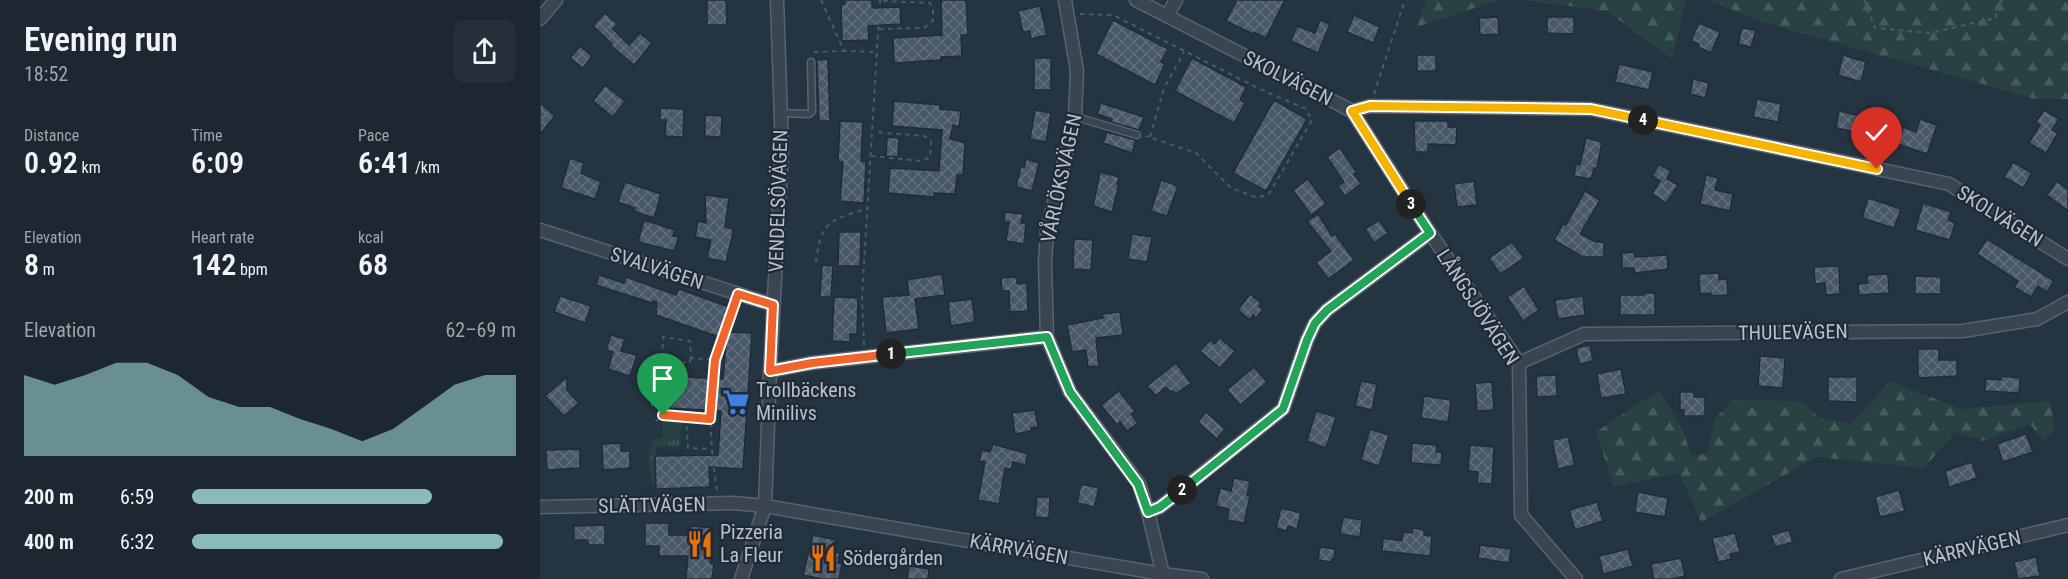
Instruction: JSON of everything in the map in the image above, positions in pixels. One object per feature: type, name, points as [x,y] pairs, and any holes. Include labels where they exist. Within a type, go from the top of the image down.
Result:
[{"type":"street","points":[[540,19],[556,0]]},
{"type":"street","name":"VENDELSÖVÄGEN","points":[[741,579],[765,506],[773,305],[783,150],[777,0]]},
{"type":"street","name":"VÅRLÖKSVÄGEN","points":[[1065,0],[1077,70],[1075,117],[1047,231],[1045,262],[1047,337],[1070,392],[1138,484],[1148,512],[1163,577]]},
{"type":"street","name":"SKOLVÄGEN","points":[[1136,0],[1352,111],[1370,106],[1591,109],[1948,184],[2068,259]]},
{"type":"street","points":[[1167,16],[1176,0]]},
{"type":"street","name":"LÅNGSJÖVÄGEN","points":[[1352,111],[1430,233],[1519,363],[1521,515],[1576,579]]},
{"type":"street","name":"SVALVÄGEN","points":[[540,230],[773,305]]},
{"type":"street","points":[[1148,512],[1160,507],[1283,409],[1315,323],[1327,310],[1430,233]]},
{"type":"street","name":"THULEVÄGEN","points":[[1519,363],[1584,334],[1963,331],[2037,319],[2068,302]]},
{"type":"street","points":[[770,371],[812,363],[1047,337]]},
{"type":"street","name":"SLÄTTVÄGEN","points":[[540,507],[719,503],[765,506]]},
{"type":"street","name":"KÄRRVÄGEN","points":[[765,506],[1163,577],[1202,579]]},
{"type":"street","name":"KÄRRVÄGEN","points":[[1841,579],[1871,576],[2068,525]]},
{"type":"lane","points":[[781,113],[809,114],[812,111],[811,62]]},
{"type":"lane","points":[[1075,117],[1137,135]]},
{"type":"path","points":[[821,0],[844,51]]},
{"type":"path","points":[[1370,106],[1405,0]]},
{"type":"path","points":[[1864,0],[1875,28],[1930,33],[1996,18],[1997,3],[2003,0]]},
{"type":"path","points":[[864,357],[862,297],[880,2],[930,3],[933,9],[933,20],[924,28],[879,29]]},
{"type":"path","points":[[1068,14],[1113,15],[1184,52],[1306,109],[1312,120],[1269,194],[1258,198],[1231,188],[1196,153],[1150,137],[1137,135]]},
{"type":"path","points":[[811,62],[813,52],[878,52]]},
{"type":"path","points":[[1150,137],[1164,88],[1184,52]]},
{"type":"path","points":[[871,156],[922,161],[930,157],[931,150],[931,142],[925,136],[873,132]]},
{"type":"path","points":[[816,262],[821,236],[829,222],[868,208]]},
{"type":"path","points":[[719,503],[711,449],[710,419],[715,360],[738,294]]},
{"type":"path","points":[[663,337],[690,340],[691,358],[690,363],[662,361],[663,337]]},
{"type":"path","points":[[691,358],[715,360]]},
{"type":"path","points":[[656,421],[663,415],[710,419]]},
{"type":"path","points":[[686,417],[688,448],[711,449]]},
{"type":"green space","points":[[1426,0],[1499,0],[1417,27]]},
{"type":"green space","points":[[1521,0],[1686,0],[1672,59],[1607,11]]},
{"type":"green space","points":[[1707,0],[2068,0],[2068,99],[2036,99],[1766,23]]},
{"type":"green space","points":[[1890,381],[1961,409],[2050,401],[2055,428],[2044,442],[2030,424],[1983,441],[1955,432],[1924,468],[1817,457],[1701,522],[1679,473],[1614,487],[1596,432],[1659,390],[1683,430],[1691,455],[1707,454],[1715,419],[1733,400],[1803,401],[1818,417],[1851,424]]},
{"type":"green space","points":[[662,419],[682,420],[684,429],[680,430],[681,446],[656,447],[655,485],[647,459],[653,440],[663,438]]},
{"type":"building","points":[[707,0],[726,0],[727,25],[707,25]]},
{"type":"building","points":[[845,0],[872,0],[872,8],[900,7],[901,24],[868,26],[869,40],[842,41],[841,5],[845,4]]},
{"type":"building","points":[[941,0],[966,0],[968,35],[961,35],[962,56],[941,57],[941,60],[894,63],[893,38],[942,35]]},
{"type":"building","points":[[1237,0],[1285,0],[1266,38],[1226,21]]},
{"type":"building","points":[[1040,6],[1047,35],[1031,39],[1030,31],[1023,32],[1018,11]]},
{"type":"building","points":[[605,13],[617,24],[613,29],[629,45],[640,33],[652,43],[634,65],[610,45],[612,44],[593,26]]},
{"type":"building","points":[[1354,15],[1380,27],[1373,43],[1347,32]]},
{"type":"building","points":[[1498,17],[1499,34],[1480,35],[1479,18]]},
{"type":"building","points":[[1547,17],[1574,17],[1574,34],[1547,33]]},
{"type":"building","points":[[1113,20],[1168,49],[1161,62],[1165,64],[1155,85],[1096,54]]},
{"type":"building","points":[[1320,20],[1330,24],[1318,53],[1291,41],[1297,26],[1315,33]]},
{"type":"building","points":[[1699,23],[1720,32],[1711,53],[1691,41]]},
{"type":"building","points":[[1742,28],[1756,30],[1751,47],[1738,44]]},
{"type":"building","points":[[580,46],[592,56],[583,68],[570,58]]},
{"type":"building","points":[[1417,55],[1436,55],[1436,71],[1417,71]]},
{"type":"building","points":[[1843,55],[1866,62],[1861,82],[1838,75]]},
{"type":"building","points":[[1034,58],[1051,58],[1051,90],[1034,90]]},
{"type":"building","points":[[1192,58],[1246,87],[1240,100],[1245,103],[1234,123],[1175,91]]},
{"type":"building","points":[[828,59],[830,121],[819,121],[817,60]]},
{"type":"building","points":[[1619,64],[1653,72],[1649,90],[1615,82]]},
{"type":"building","points":[[1693,79],[1709,83],[1705,98],[1690,94]]},
{"type":"building","points":[[605,85],[625,101],[613,117],[593,101]]},
{"type":"building","points":[[1757,99],[1781,104],[1778,122],[1753,117]]},
{"type":"building","points":[[1274,100],[1307,119],[1266,191],[1233,173]]},
{"type":"building","points":[[894,101],[940,105],[940,109],[961,111],[959,127],[953,125],[950,139],[965,143],[963,175],[957,175],[955,194],[934,193],[934,197],[888,193],[890,168],[939,171],[942,130],[892,126]]},
{"type":"building","points":[[540,103],[555,116],[540,134]]},
{"type":"building","points":[[1101,103],[1144,117],[1139,130],[1111,122],[1112,119],[1097,114]]},
{"type":"building","points":[[660,108],[684,109],[683,137],[665,136],[666,120],[660,120]]},
{"type":"building","points":[[1035,110],[1051,113],[1046,142],[1030,139]]},
{"type":"building","points":[[2044,110],[2059,119],[2052,130],[2058,133],[2046,153],[2029,143],[2040,125],[2036,122]]},
{"type":"building","points":[[1839,111],[1865,117],[1862,133],[1836,128]]},
{"type":"building","points":[[705,115],[722,116],[721,137],[705,136]]},
{"type":"building","points":[[1920,119],[1937,125],[1927,154],[1898,144],[1903,127],[1916,132]]},
{"type":"building","points":[[840,121],[863,122],[861,161],[866,162],[864,203],[840,201],[843,162],[838,162]]},
{"type":"building","points":[[1414,121],[1448,121],[1448,127],[1457,127],[1456,145],[1428,144],[1428,152],[1415,152]]},
{"type":"building","points":[[1107,132],[1136,140],[1132,153],[1103,143]]},
{"type":"building","points":[[887,137],[899,138],[898,157],[886,156]]},
{"type":"building","points":[[1586,138],[1602,142],[1597,168],[1594,168],[1591,179],[1574,176],[1576,164],[1580,165]]},
{"type":"building","points":[[1340,148],[1357,173],[1354,174],[1361,184],[1345,196],[1338,186],[1344,182],[1327,157]]},
{"type":"building","points":[[570,158],[584,163],[581,173],[601,182],[595,199],[561,188]]},
{"type":"building","points":[[1026,159],[1039,163],[1032,191],[1016,187],[1021,166],[1024,167]]},
{"type":"building","points":[[2013,162],[2032,173],[2023,188],[2004,177]]},
{"type":"building","points":[[1659,164],[1671,171],[1667,179],[1678,185],[1666,203],[1652,194],[1660,181],[1652,176]]},
{"type":"building","points":[[1100,172],[1119,177],[1112,212],[1093,206]]},
{"type":"building","points":[[1706,175],[1718,178],[1715,190],[1733,194],[1730,211],[1700,204]]},
{"type":"building","points":[[1308,179],[1326,204],[1311,215],[1293,190]]},
{"type":"building","points":[[1161,180],[1178,186],[1167,216],[1151,211]]},
{"type":"building","points":[[1474,181],[1477,205],[1457,207],[1454,184]]},
{"type":"building","points":[[2057,181],[2068,190],[2068,211],[2047,195]]},
{"type":"building","points":[[625,182],[661,194],[654,218],[618,202]]},
{"type":"building","points":[[1585,191],[1600,200],[1580,234],[1596,242],[1604,242],[1604,257],[1583,257],[1554,240],[1563,224],[1566,225]]},
{"type":"building","points":[[705,195],[729,198],[725,227],[733,229],[733,233],[726,262],[707,258],[711,240],[695,237],[698,221],[706,223]]},
{"type":"building","points":[[1868,198],[1901,209],[1894,228],[1862,218]]},
{"type":"building","points":[[1923,203],[1951,212],[1948,220],[1955,223],[1950,240],[1915,230]]},
{"type":"building","points":[[1005,212],[1023,214],[1021,223],[1026,223],[1024,244],[1006,241],[1009,222],[1004,222]]},
{"type":"building","points":[[1318,214],[1332,236],[1335,234],[1354,260],[1328,279],[1316,262],[1331,251],[1307,221]]},
{"type":"building","points":[[644,220],[675,230],[673,236],[679,237],[674,251],[638,242]]},
{"type":"building","points":[[1379,220],[1388,233],[1374,243],[1365,229]]},
{"type":"building","points":[[839,232],[861,232],[860,266],[838,266]]},
{"type":"building","points":[[1132,234],[1152,237],[1147,262],[1128,259]]},
{"type":"building","points":[[1074,239],[1093,240],[1091,270],[1073,269]]},
{"type":"building","points":[[1987,239],[2054,281],[2047,292],[2038,286],[2031,297],[2014,287],[2018,281],[1977,254]]},
{"type":"building","points":[[1512,242],[1524,258],[1500,274],[1489,258]]},
{"type":"building","points":[[1634,252],[1635,257],[1667,255],[1668,269],[1635,273],[1634,268],[1622,268],[1622,253]]},
{"type":"building","points":[[822,265],[833,266],[831,297],[820,297]]},
{"type":"building","points":[[1839,266],[1840,294],[1826,295],[1825,283],[1815,284],[1814,267]]},
{"type":"building","points":[[1719,273],[1719,280],[1727,279],[1728,295],[1700,294],[1699,274]]},
{"type":"building","points":[[942,274],[945,295],[915,299],[919,329],[886,333],[882,297],[909,295],[907,280]]},
{"type":"building","points":[[1888,274],[1889,293],[1859,295],[1858,284],[1868,283],[1867,275]]},
{"type":"building","points":[[599,275],[624,283],[626,277],[676,295],[679,289],[729,307],[719,337],[656,315],[657,302],[652,303],[596,285]]},
{"type":"building","points":[[1915,276],[1941,277],[1941,294],[1915,294]]},
{"type":"building","points":[[1017,277],[1017,284],[1027,283],[1028,311],[1010,312],[1009,291],[1002,291],[1001,278]]},
{"type":"building","points":[[1524,286],[1539,310],[1523,321],[1507,297]]},
{"type":"building","points":[[1644,293],[1655,293],[1655,315],[1620,315],[1620,295],[1644,295]]},
{"type":"building","points":[[1250,294],[1261,303],[1259,306],[1263,309],[1256,318],[1253,315],[1250,320],[1238,310]]},
{"type":"building","points":[[560,296],[591,306],[585,323],[554,312]]},
{"type":"building","points":[[1583,296],[1585,315],[1558,319],[1555,300]]},
{"type":"building","points":[[834,297],[858,298],[857,334],[850,334],[850,342],[832,341]]},
{"type":"building","points":[[972,299],[975,322],[951,326],[948,302]]},
{"type":"building","points":[[1120,312],[1123,335],[1096,338],[1099,366],[1088,367],[1086,350],[1072,352],[1067,325],[1103,318],[1102,314]]},
{"type":"building","points":[[727,332],[752,333],[743,469],[709,467],[710,487],[656,489],[655,456],[718,455],[721,411],[650,407],[652,375],[723,379]]},
{"type":"building","points":[[611,335],[625,339],[621,351],[637,355],[630,376],[608,369],[613,352],[606,350]]},
{"type":"building","points":[[1220,338],[1235,351],[1220,368],[1200,351],[1210,340],[1215,344]]},
{"type":"building","points":[[1590,345],[1593,361],[1579,364],[1576,348]]},
{"type":"building","points":[[1918,349],[1939,349],[1939,360],[1957,360],[1957,376],[1918,378]]},
{"type":"building","points":[[1760,356],[1785,358],[1783,388],[1758,386]]},
{"type":"building","points":[[1176,363],[1191,383],[1176,394],[1166,387],[1156,396],[1147,386]]},
{"type":"building","points":[[1254,367],[1267,382],[1240,405],[1227,390]]},
{"type":"building","points":[[1621,369],[1626,394],[1601,398],[1597,374]]},
{"type":"building","points":[[1556,375],[1557,396],[1537,397],[1536,376]]},
{"type":"building","points":[[2001,376],[2020,378],[2019,393],[1985,391],[1986,379],[2001,380]]},
{"type":"building","points":[[567,377],[567,390],[579,403],[564,416],[545,396]]},
{"type":"building","points":[[1828,377],[1857,377],[1857,402],[1828,401]]},
{"type":"building","points":[[1361,381],[1377,384],[1372,410],[1355,406]]},
{"type":"building","points":[[1492,382],[1494,410],[1477,411],[1475,383]]},
{"type":"building","points":[[1119,391],[1135,411],[1131,414],[1138,423],[1127,431],[1120,422],[1117,425],[1101,405]]},
{"type":"building","points":[[1680,392],[1694,392],[1694,397],[1705,397],[1705,416],[1684,416],[1684,410],[1680,410]]},
{"type":"building","points":[[1424,396],[1451,400],[1448,422],[1421,418]]},
{"type":"building","points":[[1035,410],[1038,427],[1015,434],[1012,413]]},
{"type":"building","points":[[1316,411],[1336,417],[1326,448],[1307,441]]},
{"type":"building","points":[[1206,412],[1225,429],[1217,439],[1198,422]]},
{"type":"building","points":[[1370,429],[1389,435],[1379,466],[1361,460]]},
{"type":"building","points":[[2026,434],[2033,452],[2003,462],[1997,444]]},
{"type":"building","points":[[1568,437],[1575,465],[1558,469],[1552,440]]},
{"type":"building","points":[[621,443],[621,451],[630,451],[630,468],[603,470],[602,444]]},
{"type":"building","points":[[1412,443],[1437,445],[1436,452],[1442,452],[1441,465],[1411,463]]},
{"type":"building","points":[[993,444],[1028,454],[1025,465],[1013,462],[1011,469],[1005,468],[999,504],[978,500],[985,462],[979,461],[982,450],[990,452]]},
{"type":"building","points":[[1470,445],[1494,447],[1492,484],[1477,483],[1478,472],[1468,471]]},
{"type":"building","points":[[580,449],[580,468],[547,470],[546,450]]},
{"type":"building","points":[[1972,462],[1977,478],[1949,487],[1945,471]]},
{"type":"building","points":[[1234,478],[1250,481],[1247,495],[1250,496],[1244,523],[1227,520],[1229,509],[1216,506],[1220,488],[1231,491]]},
{"type":"building","points":[[1081,484],[1099,488],[1094,507],[1077,503]]},
{"type":"building","points":[[1899,490],[1905,511],[1880,517],[1875,497]]},
{"type":"building","points":[[1638,492],[1668,498],[1665,517],[1635,512]]},
{"type":"building","points":[[1037,497],[1050,497],[1049,518],[1035,517]]},
{"type":"building","points":[[1597,502],[1603,521],[1575,530],[1569,510]]},
{"type":"building","points":[[1281,508],[1301,513],[1297,529],[1288,526],[1287,531],[1276,528]]},
{"type":"building","points":[[1343,517],[1362,520],[1360,537],[1340,534]]},
{"type":"building","points":[[645,523],[669,523],[669,535],[690,535],[691,526],[713,528],[710,563],[714,563],[712,579],[686,579],[688,556],[659,556],[659,546],[645,546]]},
{"type":"building","points":[[605,525],[605,545],[588,545],[588,540],[574,540],[574,526]]},
{"type":"building","points":[[1413,528],[1424,530],[1424,535],[1432,536],[1430,556],[1382,551],[1383,538],[1402,541],[1403,532],[1412,533]]},
{"type":"building","points":[[1789,530],[1793,542],[1775,547],[1771,535]]},
{"type":"building","points":[[1735,533],[1740,552],[1730,554],[1732,559],[1718,562],[1712,538]]},
{"type":"building","name":"Södergården","points":[[813,535],[836,540],[834,552],[840,553],[838,563],[842,564],[839,579],[822,579],[803,575]]},
{"type":"building","points":[[1480,545],[1511,549],[1509,563],[1478,558]]},
{"type":"building","points":[[1320,547],[1335,549],[1334,559],[1331,562],[1318,560]]},
{"type":"building","points":[[1628,549],[1633,566],[1603,574],[1599,556]]},
{"type":"building","points":[[2036,557],[2040,576],[2018,579],[2014,562]]},
{"type":"building","points":[[1681,558],[1685,576],[1654,579],[1651,564]]},
{"type":"building","points":[[909,566],[929,569],[928,579],[907,579]]},
{"type":"place","name":"Trollbäckens Minilivs","points":[[736,402]]},
{"type":"place","name":"Pizzeria La Fleur","points":[[700,544]]},
{"type":"place","name":"Södergården","points":[[823,558]]},
{"type":"route","points":[[663,415],[710,419],[715,360],[738,294],[773,305],[770,371],[812,363],[1047,337],[1070,392],[1138,484],[1148,512],[1160,507],[1283,409],[1315,323],[1327,310],[1430,233],[1352,111],[1370,106],[1591,109],[1877,169]]}]
